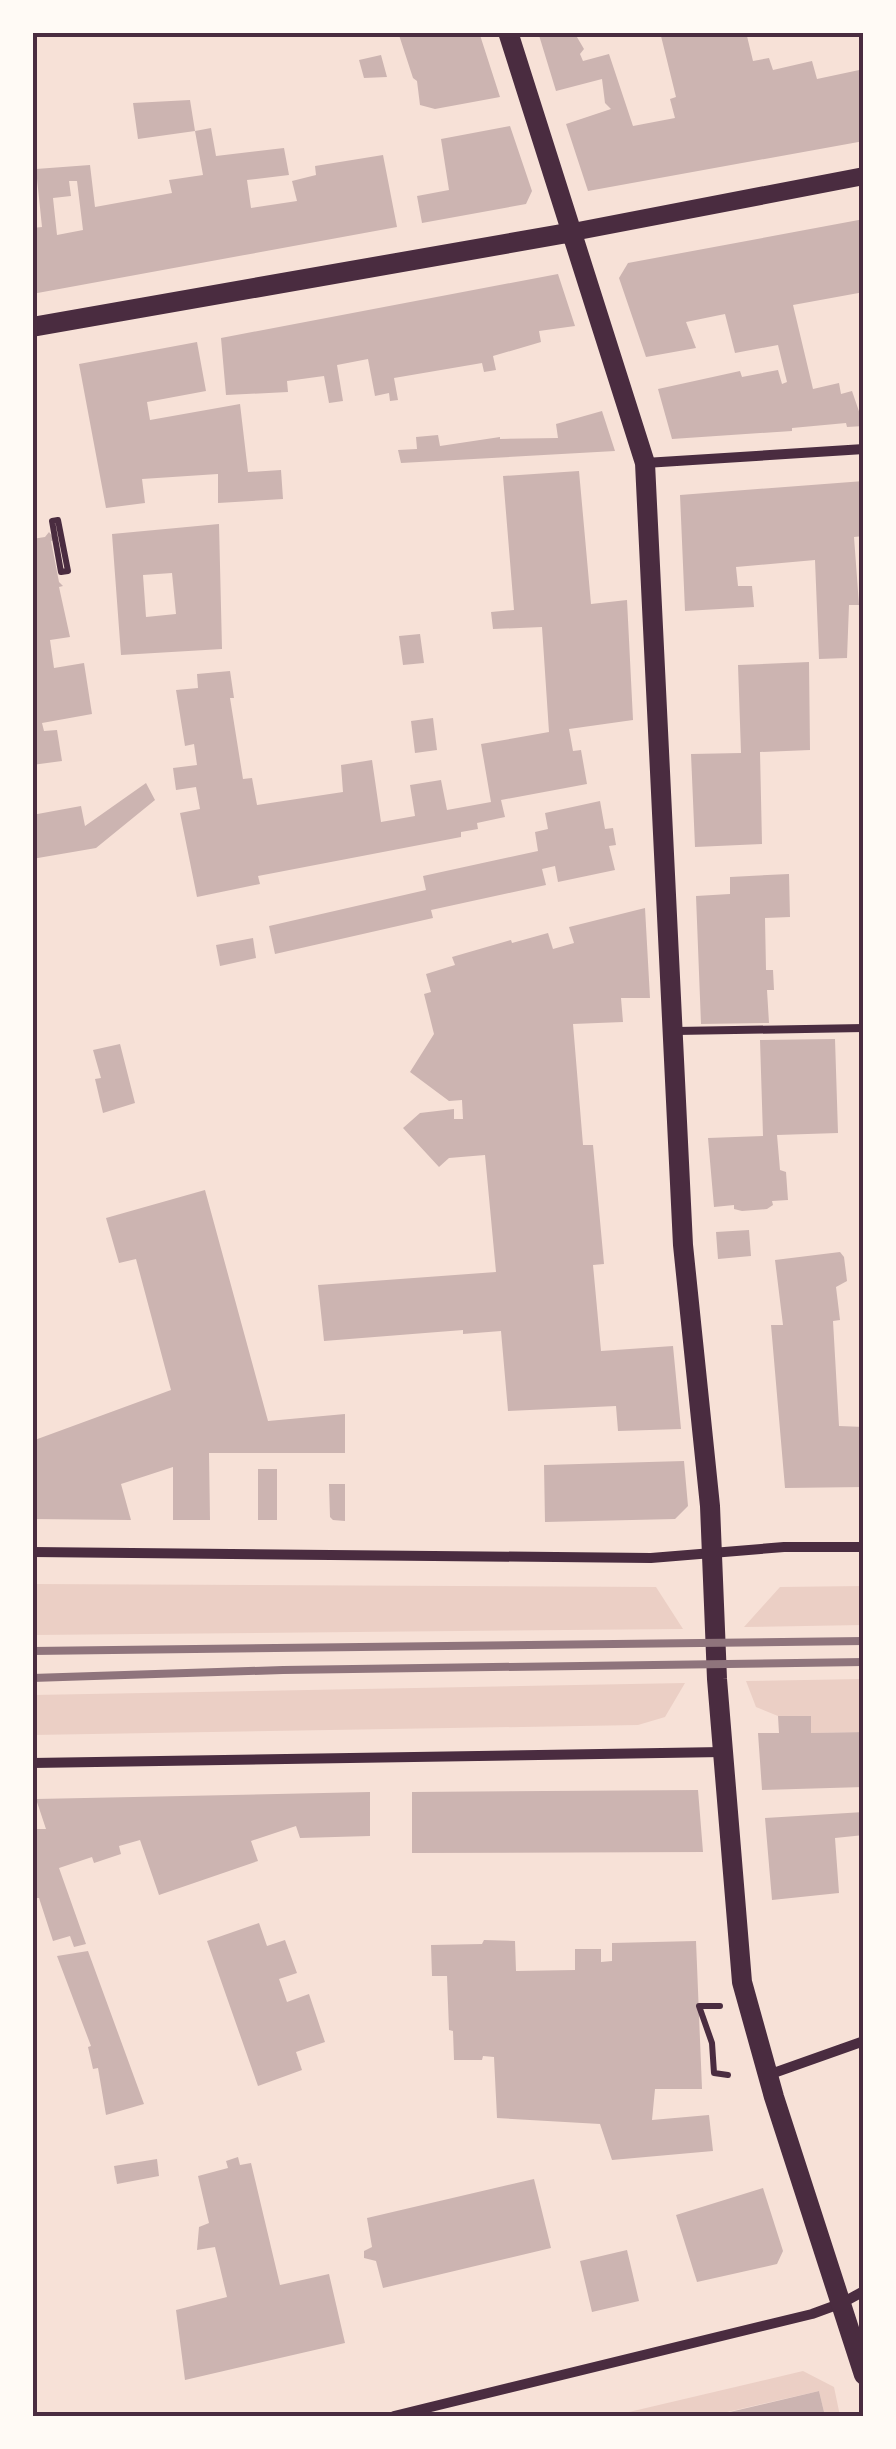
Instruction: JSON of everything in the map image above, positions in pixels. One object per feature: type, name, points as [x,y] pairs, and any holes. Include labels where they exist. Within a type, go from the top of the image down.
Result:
[{"type":"main road","points":[[508,32],[645,463],[683,1245],[712,1554],[742,1982],[864,2375]]},
{"type":"main road","points":[[32,328],[573,232]]},
{"type":"street","points":[[573,232],[864,176]]},
{"type":"street","points":[[645,463],[864,449]]},
{"type":"street","points":[[32,1552],[650,1558],[784,1547],[864,1547]]},
{"type":"street","points":[[32,1763],[723,1752]]},
{"type":"street","points":[[768,2075],[864,2041]]},
{"type":"street","points":[[394,2416],[842,2304],[864,2291]]},
{"type":"lane","points":[[671,1032],[864,1028]]},
{"type":"path","points":[[58,520],[68,572],[60,572],[56,557],[52,521],[58,520]]},
{"type":"path","points":[[720,2006],[699,2006],[712,2043],[714,2073],[728,2075]]},
{"type":"shaded area","points":[[33,1584],[656,1587],[683,1629],[33,1635]]},
{"type":"shaded area","points":[[863,1586],[863,1625],[744,1627],[780,1587]]},
{"type":"shaded area","points":[[863,1679],[863,1732],[811,1733],[811,1716],[778,1716],[756,1707],[746,1681]]},
{"type":"shaded area","points":[[685,1683],[665,1717],[638,1725],[33,1735],[33,1695]]},
{"type":"shaded area","points":[[803,2371],[834,2387],[840,2416],[825,2416],[819,2391],[710,2416],[612,2416]]},
{"type":"building","points":[[398,32],[479,32],[500,97],[435,109],[420,105],[417,81]]},
{"type":"building","points":[[538,32],[574,32],[584,49],[580,54],[583,61],[609,54],[633,126],[675,118],[670,99],[676,97],[660,32],[746,32],[753,61],[769,58],[773,70],[812,61],[817,79],[864,69],[864,141],[588,191],[566,124],[611,109],[605,103],[602,79],[556,91]]},
{"type":"building","points":[[381,55],[387,77],[364,78],[359,60]]},
{"type":"building","points":[[190,100],[195,131],[138,139],[133,103]]},
{"type":"building","points":[[510,126],[532,191],[526,204],[422,223],[417,196],[449,190],[441,139]]},
{"type":"building","points":[[211,128],[216,156],[284,148],[289,175],[247,180],[251,208],[297,201],[292,181],[316,175],[315,166],[383,155],[397,227],[32,294],[32,228],[42,227],[36,169],[90,165],[95,207],[172,193],[169,180],[203,175],[195,131]],"holes":[[[69,181],[77,181],[83,230],[57,235],[53,198],[71,196]]]},
{"type":"building","points":[[864,219],[864,292],[793,305],[813,389],[839,383],[841,394],[852,391],[864,426],[847,427],[846,423],[792,431],[672,439],[658,389],[740,371],[742,377],[778,370],[782,384],[787,382],[778,345],[735,353],[725,314],[686,322],[696,348],[646,357],[619,278],[628,263]]},
{"type":"building","points":[[558,274],[575,326],[539,331],[541,342],[493,356],[496,370],[484,372],[482,363],[394,378],[398,400],[390,401],[389,393],[375,396],[368,359],[337,365],[343,401],[329,403],[324,376],[287,381],[288,392],[226,395],[221,338]]},
{"type":"building","points":[[197,342],[206,391],[147,402],[150,420],[240,404],[248,472],[281,470],[283,499],[218,503],[218,474],[142,479],[145,503],[106,508],[79,364]]},
{"type":"building","points":[[602,411],[615,451],[401,463],[398,450],[417,449],[416,437],[438,435],[440,446],[500,437],[558,438],[556,424]]},
{"type":"building","points":[[579,471],[591,604],[627,600],[633,720],[569,729],[573,751],[581,750],[587,784],[501,800],[505,817],[477,823],[478,829],[461,832],[461,837],[258,876],[260,884],[197,897],[180,813],[200,809],[196,787],[176,790],[173,768],[197,765],[194,744],[185,746],[176,690],[198,688],[197,674],[230,671],[234,698],[230,698],[243,779],[252,778],[257,805],[343,792],[341,765],[372,760],[381,822],[415,816],[410,785],[441,780],[447,810],[491,802],[481,744],[549,732],[542,627],[493,629],[491,612],[514,610],[503,476]]},
{"type":"building","points":[[864,481],[864,536],[854,537],[859,605],[849,605],[847,658],[819,659],[815,560],[736,567],[738,586],[752,586],[754,607],[685,611],[680,495]]},
{"type":"building","points":[[219,524],[222,649],[121,655],[112,534]],"holes":[[[172,573],[176,614],[146,617],[143,575]]]},
{"type":"building","points":[[49,532],[55,540],[51,541],[63,586],[59,587],[70,637],[50,640],[54,668],[84,663],[92,714],[42,723],[44,731],[57,730],[62,761],[32,765],[32,539],[45,537]]},
{"type":"building","points":[[420,634],[424,663],[403,665],[399,636]]},
{"type":"building","points":[[809,662],[810,750],[760,752],[762,844],[695,847],[691,754],[741,753],[738,665]]},
{"type":"building","points":[[433,718],[437,750],[415,753],[411,721]]},
{"type":"building","points":[[146,783],[155,800],[96,848],[32,859],[32,815],[81,806],[85,826]]},
{"type":"building","points":[[600,801],[605,829],[613,828],[616,845],[609,846],[615,870],[558,882],[555,866],[542,869],[546,885],[431,910],[433,918],[275,954],[269,926],[426,890],[423,876],[538,851],[535,832],[548,829],[545,813]]},
{"type":"building","points":[[789,874],[790,917],[765,918],[766,970],[773,970],[774,990],[767,990],[769,1023],[701,1024],[696,896],[730,894],[730,877]]},
{"type":"building","points":[[645,908],[650,998],[621,998],[623,1022],[573,1024],[583,1145],[593,1145],[604,1264],[593,1265],[601,1351],[673,1346],[681,1429],[618,1431],[616,1406],[508,1411],[501,1331],[463,1334],[463,1330],[324,1341],[318,1285],[496,1272],[485,1155],[449,1158],[439,1167],[403,1128],[420,1113],[454,1109],[454,1119],[463,1119],[462,1100],[449,1101],[410,1072],[434,1034],[424,994],[431,992],[426,974],[455,965],[452,957],[511,940],[512,943],[548,933],[553,949],[574,943],[569,927]]},
{"type":"building","points":[[253,938],[256,958],[220,966],[216,945]]},
{"type":"building","points":[[835,1039],[838,1133],[777,1135],[788,1200],[772,1201],[767,1209],[714,1207],[708,1138],[763,1136],[760,1040]]},
{"type":"building","points":[[120,1044],[135,1103],[103,1113],[95,1079],[101,1078],[93,1050]]},
{"type":"building","points":[[205,1190],[268,1421],[345,1414],[345,1453],[209,1453],[210,1520],[173,1520],[173,1467],[121,1484],[131,1520],[32,1519],[32,1441],[171,1390],[136,1259],[119,1263],[106,1218]]},
{"type":"building","points":[[749,1230],[751,1256],[718,1259],[716,1232]]},
{"type":"building","points":[[840,1252],[847,1281],[836,1287],[840,1320],[833,1321],[839,1426],[864,1427],[864,1487],[785,1488],[771,1325],[783,1325],[775,1260]]},
{"type":"building","points":[[684,1461],[688,1506],[675,1519],[545,1522],[544,1465]]},
{"type":"building","points":[[258,1469],[277,1469],[277,1520],[258,1520]]},
{"type":"building","points":[[329,1484],[345,1484],[345,1521],[330,1517]]},
{"type":"building","points":[[778,1716],[811,1716],[811,1733],[864,1732],[864,1787],[762,1790],[758,1733],[779,1733]]},
{"type":"building","points":[[698,1790],[703,1852],[412,1853],[412,1792]]},
{"type":"building","points":[[370,1792],[370,1836],[300,1838],[296,1826],[251,1841],[258,1861],[159,1895],[140,1840],[119,1846],[121,1854],[94,1863],[92,1857],[59,1868],[86,1944],[74,1947],[70,1936],[53,1941],[39,1898],[32,1898],[32,1829],[46,1829],[36,1799]]},
{"type":"building","points":[[864,1812],[864,1835],[835,1838],[839,1893],[772,1900],[765,1818]]},
{"type":"building","points":[[259,1923],[267,1946],[285,1940],[297,1973],[279,1979],[287,2002],[309,1994],[325,2042],[296,2052],[302,2070],[258,2086],[207,1941]]},
{"type":"building","points":[[484,1940],[515,1941],[516,1971],[575,1970],[575,1949],[601,1949],[601,1962],[612,1961],[612,1943],[696,1941],[702,2089],[655,2089],[652,2120],[709,2115],[713,2151],[612,2160],[600,2124],[497,2118],[494,2057],[454,2060],[447,1976],[432,1976],[431,1945],[482,1944]]},
{"type":"building","points":[[88,1951],[144,2104],[106,2115],[98,2068],[93,2069],[88,2047],[91,2046],[57,1956]]},
{"type":"building","points":[[238,2157],[240,2165],[251,2163],[280,2285],[329,2274],[345,2343],[185,2380],[176,2310],[227,2297],[215,2247],[197,2250],[199,2227],[209,2223],[198,2176],[228,2168],[226,2161]]},
{"type":"building","points":[[157,2159],[159,2176],[117,2184],[114,2166]]},
{"type":"building","points":[[534,2179],[551,2248],[383,2288],[376,2261],[364,2258],[364,2251],[372,2247],[367,2218]]},
{"type":"building","points":[[763,2188],[783,2251],[777,2264],[697,2282],[676,2215]]},
{"type":"building","points":[[627,2250],[639,2301],[592,2312],[580,2261]]},
{"type":"building","points":[[819,2391],[825,2416],[717,2416],[717,2415]]},
{"type":"railway","points":[[32,1651],[864,1641]]},
{"type":"railway","points":[[32,1678],[283,1670],[864,1662]]}]
